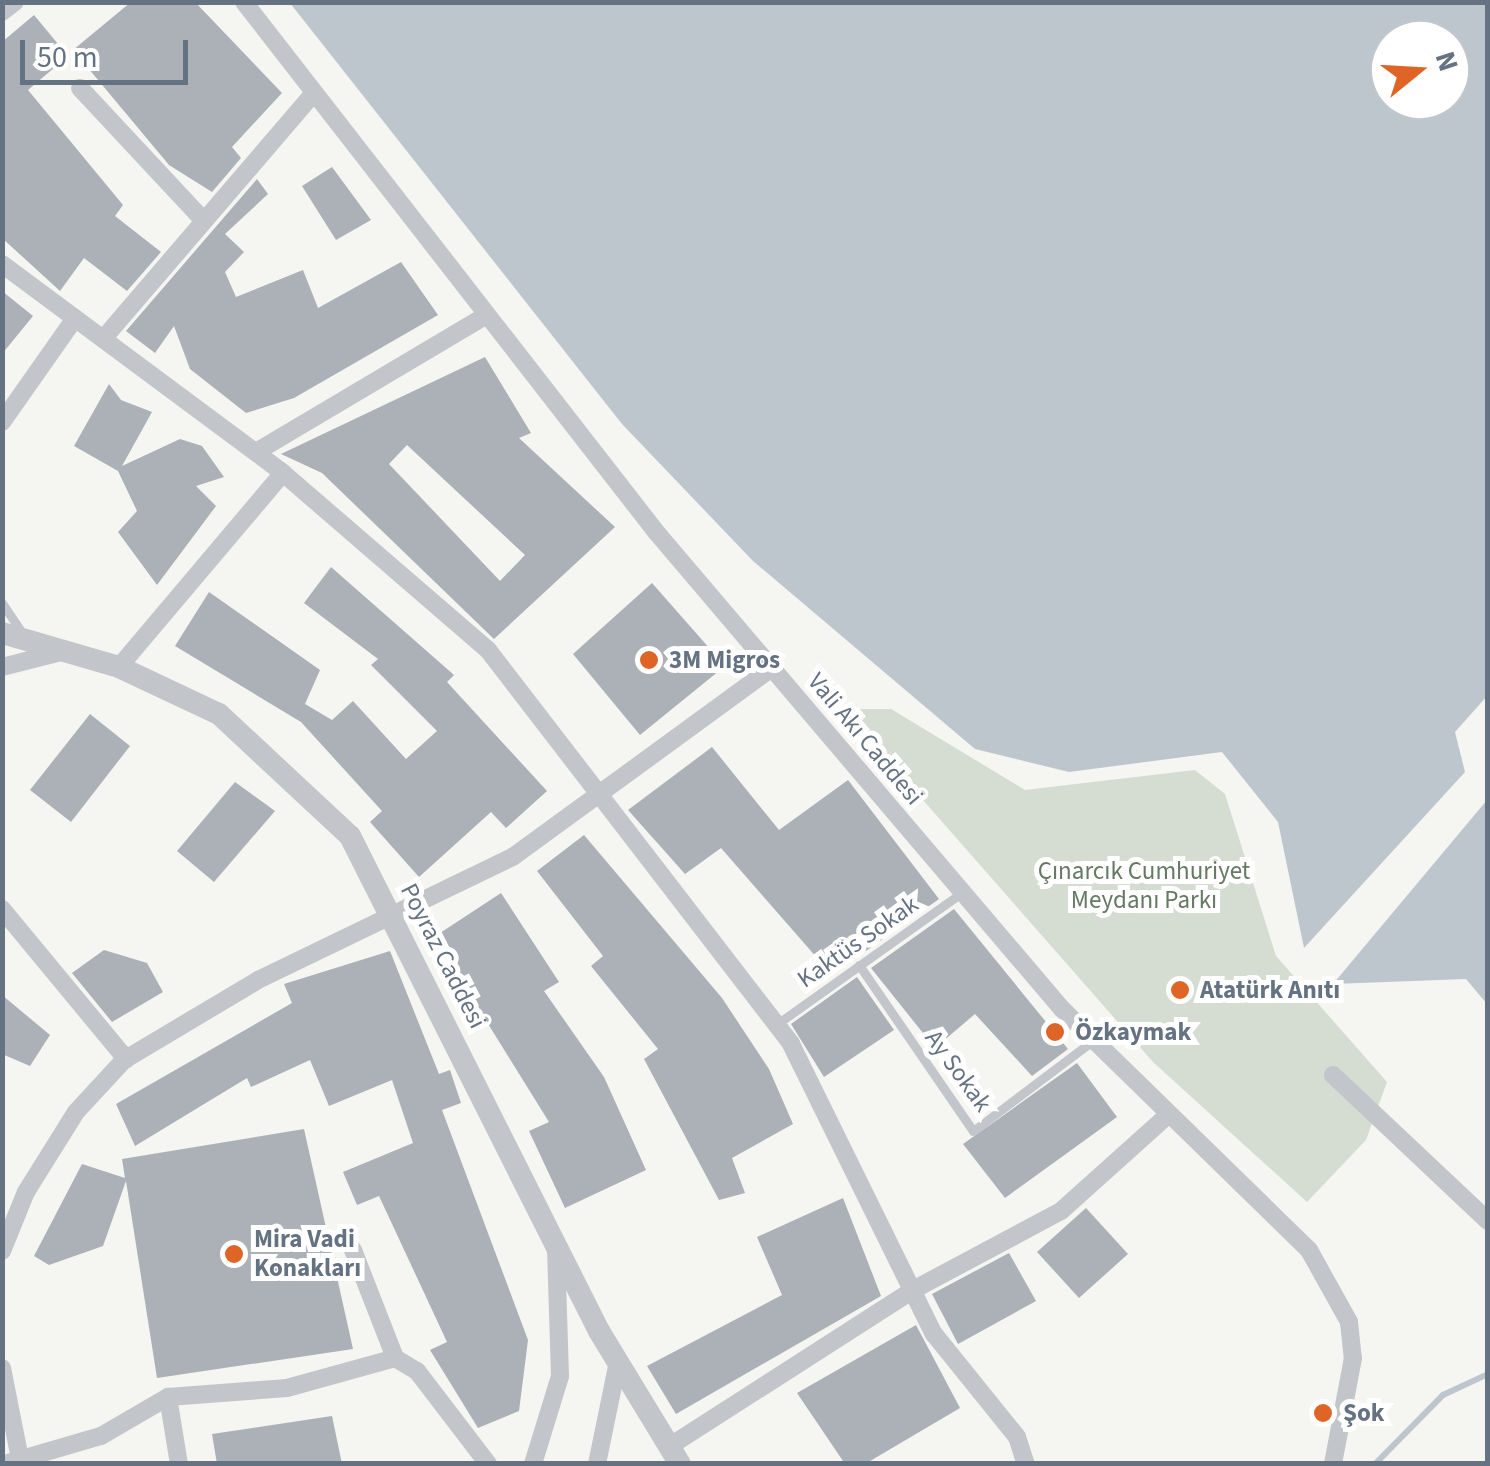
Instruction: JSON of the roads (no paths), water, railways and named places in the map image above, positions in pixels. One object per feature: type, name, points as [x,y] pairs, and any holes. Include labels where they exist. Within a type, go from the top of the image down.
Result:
[{"type":"street","points":[[2,12],[15,2]]},
{"type":"street","name":"Vali Akı Caddesi","points":[[244,2],[483,317],[772,668],[1090,1042],[1309,1250],[1349,1322],[1352,1358],[1333,1464]]},
{"type":"street","points":[[80,88],[202,219]]},
{"type":"street","points":[[103,339],[312,94]]},
{"type":"street","points":[[2,264],[283,473],[488,650],[606,797],[777,1024],[934,1334],[1017,1437],[1026,1464]]},
{"type":"street","points":[[256,452],[483,317]]},
{"type":"street","points":[[2,422],[75,318]]},
{"type":"street","points":[[119,667],[283,473]]},
{"type":"street","name":"Poyraz Caddesi","points":[[13,634],[119,667],[219,714],[350,836],[556,1246],[618,1362],[675,1455]]},
{"type":"street","points":[[2,666],[70,650]]},
{"type":"street","points":[[2,1251],[26,1192],[76,1112],[126,1059],[258,980],[392,916],[606,797],[772,668]]},
{"type":"street","points":[[2,908],[126,1059]]},
{"type":"street","points":[[1332,1075],[1488,1221]]},
{"type":"street","points":[[675,1455],[913,1290],[1061,1211],[1167,1116]]},
{"type":"street","points":[[534,1464],[560,1376],[556,1246]]},
{"type":"street","points":[[352,1250],[395,1358],[417,1371],[488,1464]]},
{"type":"street","points":[[2,1368],[15,1462],[101,1436],[168,1398],[287,1388],[395,1358]]},
{"type":"street","points":[[597,1464],[618,1362]]},
{"type":"street","points":[[168,1398],[178,1464]]},
{"type":"lane","points":[[2,603],[13,634]]},
{"type":"lane","name":"Kaktüs Sokak","points":[[777,1024],[963,892]]},
{"type":"lane","name":"Ay Sokak","points":[[860,966],[973,1132],[1090,1042]]},
{"type":"waterway","points":[[1375,1464],[1443,1395],[1488,1374]]},
{"type":"place","name":"3M Migros","points":[[649,660]]},
{"type":"place","name":"Atatürk Anıtı","points":[[1180,990]]},
{"type":"place","name":"Özkaymak","points":[[1055,1032]]},
{"type":"place","name":"Mira Vadi Konakları","points":[[234,1254]]},
{"type":"place","name":"Şok","points":[[1323,1413]]},
{"type":"park label","name":"Çınarcık Cumhuriyet Meydanı Parkı","points":[[1144,886]]}]
